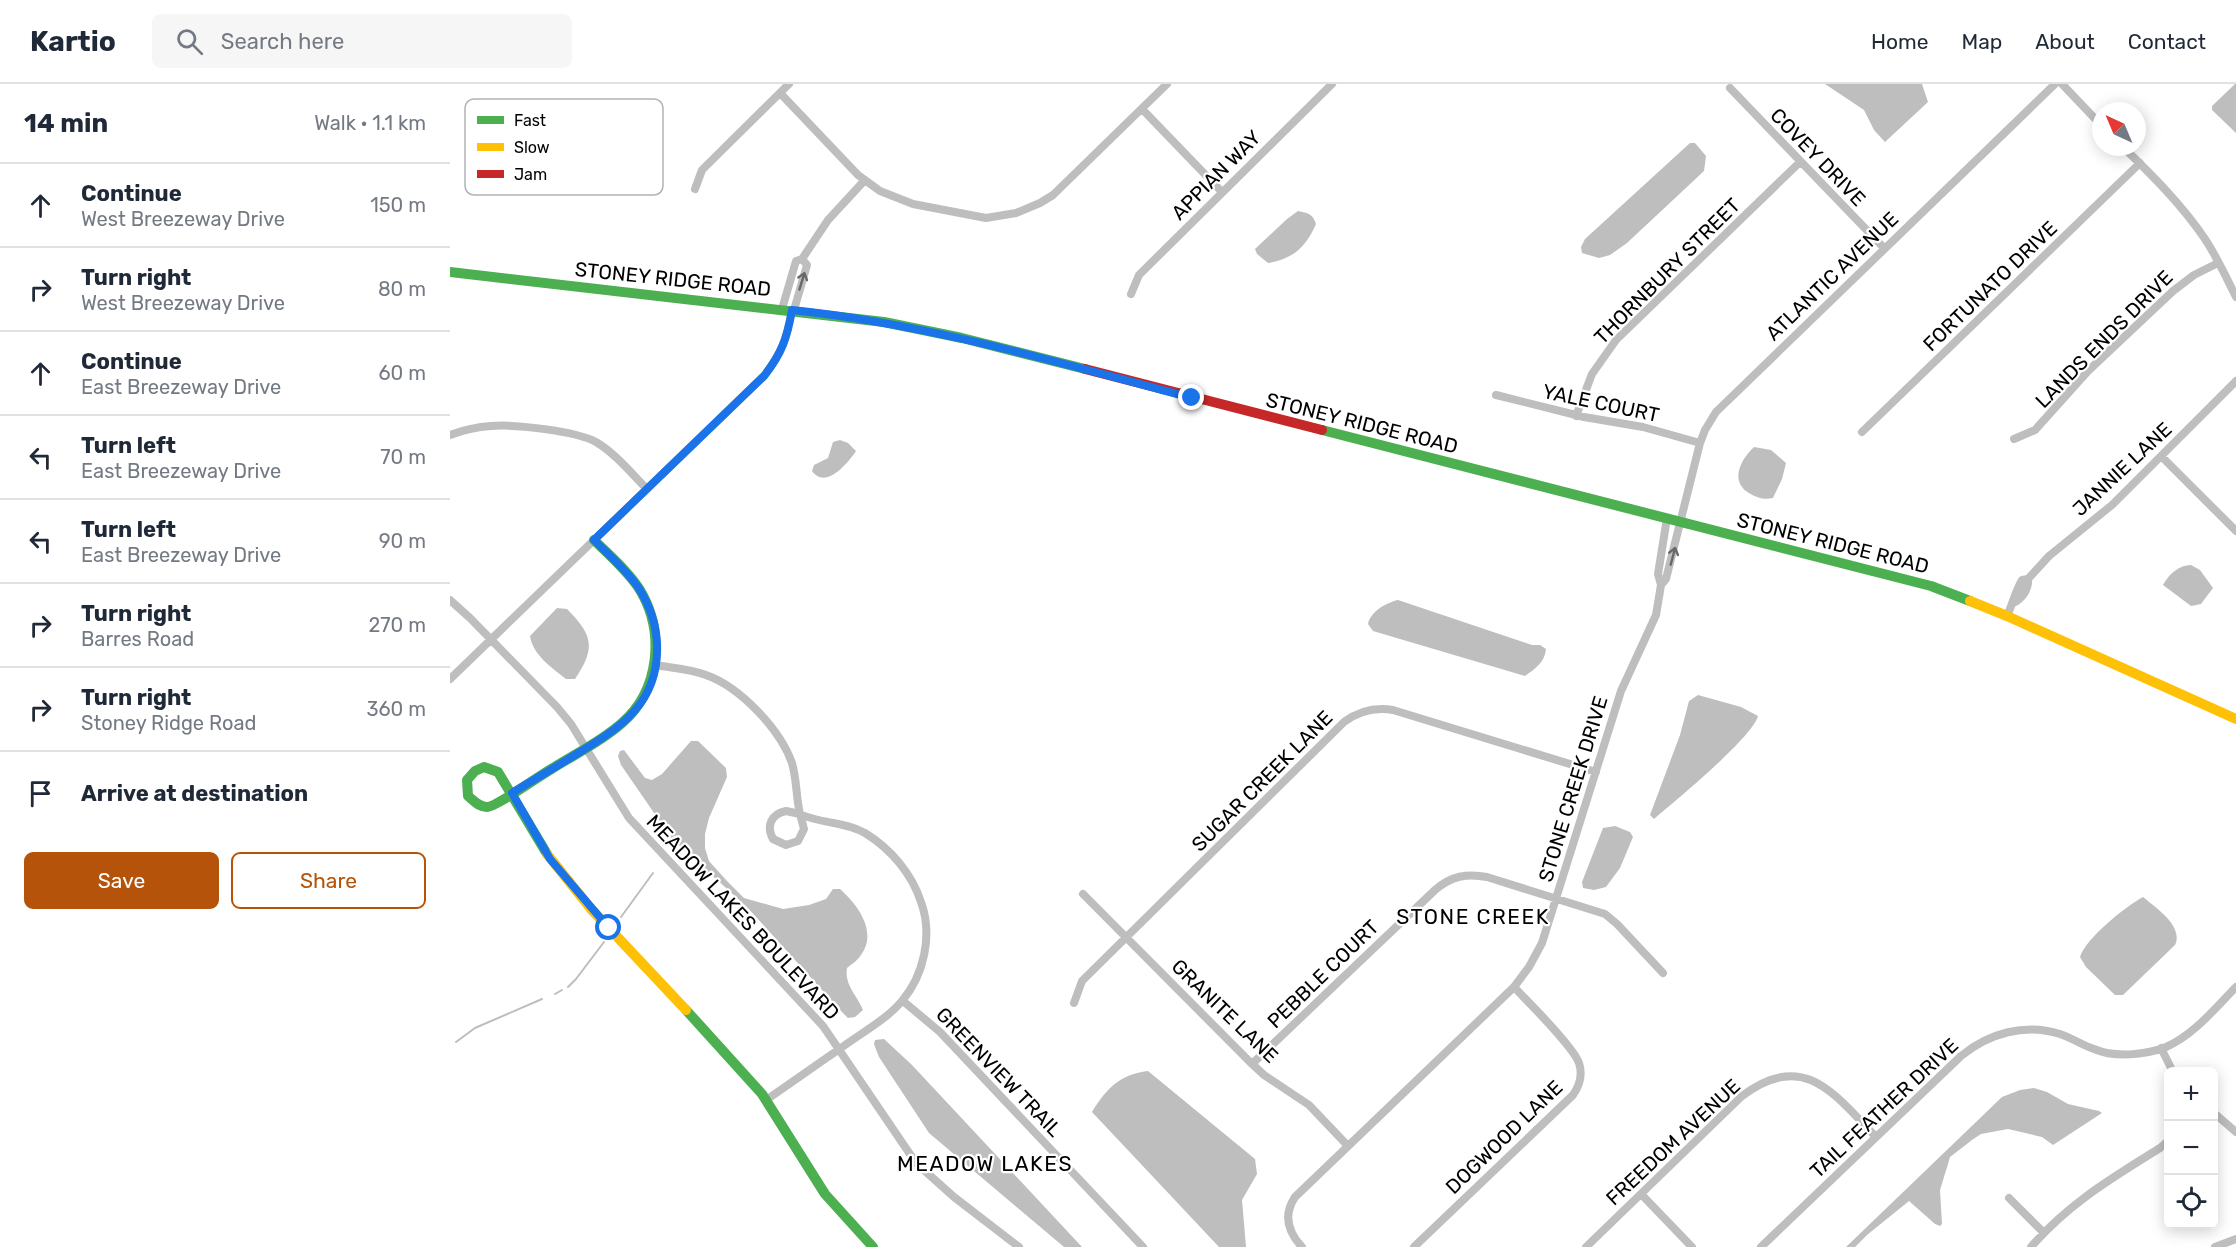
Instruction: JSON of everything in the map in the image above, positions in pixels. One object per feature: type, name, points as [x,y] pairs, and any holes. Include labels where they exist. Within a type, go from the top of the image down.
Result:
[{"type":"street","points":[[695,189],[702,170],[789,84]]},
{"type":"street","points":[[780,93],[864,181],[888,195],[913,204],[977,217],[1006,216],[1025,210],[1053,195],[1167,84]]},
{"type":"street","name":"APPIAN WAY","points":[[1131,294],[1139,274],[1332,84]]},
{"type":"street","name":"ATLANTIC AVENUE","points":[[1681,522],[1700,443],[1708,423],[1721,406],[2055,84]]},
{"type":"street","points":[[2062,84],[2092,116]]},
{"type":"street","name":"COVEY DRIVE","points":[[1730,88],[1884,248]]},
{"type":"street","points":[[1142,109],[1222,192]]},
{"type":"street","points":[[2133,156],[2192,221],[2236,297]]},
{"type":"street","name":"THORNBURY STREET","points":[[1576,416],[1592,374],[1616,340],[1800,162]]},
{"type":"street","name":"FORTUNATO DRIVE","points":[[1862,432],[2140,163]]},
{"type":"street","points":[[450,679],[764,376],[781,351],[787,335],[796,261],[802,260],[828,220],[864,181]]},
{"type":"street","name":"LANDS ENDS DRIVE","points":[[2014,439],[2035,430],[2088,371],[2173,291],[2194,275],[2218,263]]},
{"type":"street","name":"STONEY RIDGE ROAD","points":[[450,272],[884,322],[962,338],[1931,586],[2007,616],[2236,719]]},
{"type":"street","name":"JANNIE LANE","points":[[2007,616],[2013,603],[2020,600],[2028,585],[2028,579],[2042,562],[2103,512],[2236,381]]},
{"type":"street","name":"YALE COURT","points":[[1496,395],[1576,416],[1643,427],[1700,443]]},
{"type":"street","points":[[450,435],[498,425],[585,437],[612,453],[647,489]]},
{"type":"street","points":[[2161,456],[2236,531]]},
{"type":"street","name":"STONE CREEK DRIVE","points":[[1348,1146],[1514,987],[1539,949],[1621,691],[1656,615],[1661,585],[1658,574],[1667,518]]},
{"type":"street","name":"STONE CREEK DRIVE","points":[[1661,585],[1666,579],[1681,522]]},
{"type":"street","points":[[594,540],[630,577],[644,598],[655,627],[656,665],[648,689],[633,714],[614,731],[512,793],[544,850],[564,878],[766,1100],[825,1194],[873,1247]]},
{"type":"street","name":"MEADOW LAKES BOULEVARD","points":[[450,600],[557,707],[639,829],[823,1026],[916,1163],[954,1197],[1019,1247]]},
{"type":"street","points":[[656,665],[706,675],[727,685],[770,727],[787,752],[794,772],[800,814],[804,829],[798,841],[786,845],[773,839],[770,834],[770,824],[776,814],[786,811],[800,814],[841,823],[867,835],[884,848],[912,881],[923,908],[927,934],[924,954],[919,973],[903,1000],[884,1018],[766,1100]]},
{"type":"street","name":"SUGAR CREEK LANE","points":[[1074,1003],[1082,981],[1344,722],[1361,712],[1378,709],[1399,711],[1596,772]]},
{"type":"street","name":"PEBBLE COURT","points":[[1252,1064],[1435,890],[1446,881],[1460,876],[1479,875],[1608,916],[1663,973]]},
{"type":"street","name":"GRANITE LANE","points":[[1083,894],[1252,1064],[1309,1105],[1348,1146]]},
{"type":"street","name":"DOGWOOD LANE","points":[[1414,1247],[1573,1095],[1580,1081],[1580,1066],[1571,1050],[1514,987]]},
{"type":"street","name":"TAIL FEATHER DRIVE","points":[[1761,1247],[1961,1056],[1978,1043],[1997,1035],[2019,1030],[2039,1030],[2058,1034],[2094,1050],[2110,1053],[2143,1053],[2161,1048],[2188,1034],[2236,987]]},
{"type":"street","name":"GREENVIEW TRAIL","points":[[903,1000],[940,1032],[1143,1247]]},
{"type":"street","points":[[2161,1048],[2171,1067]]},
{"type":"street","name":"FREEDOM AVENUE","points":[[1586,1247],[1742,1096],[1758,1086],[1783,1078],[1802,1077],[1821,1084],[1834,1093],[1875,1137]]},
{"type":"street","points":[[2218,1116],[2236,1132]]},
{"type":"street","points":[[2031,1247],[2095,1188],[2164,1145]]},
{"type":"street","points":[[1302,1247],[1295,1240],[1289,1227],[1290,1206],[1301,1191],[1348,1146]]},
{"type":"street","points":[[1641,1194],[1692,1247]]},
{"type":"street","points":[[2009,1198],[2044,1233]]},
{"type":"street","points":[[2215,1247],[2236,1239]]},
{"type":"shaded area","points":[[1825,84],[1922,84],[1928,102],[1885,142],[1874,130],[1864,110]]},
{"type":"shaded area","points":[[2235,84],[2236,133],[2212,110],[2212,106]]},
{"type":"shaded area","points":[[1690,143],[1695,143],[1706,156],[1704,171],[1627,243],[1610,255],[1599,258],[1582,253],[1581,247],[1585,239]]},
{"type":"shaded area","points":[[1298,211],[1312,216],[1316,224],[1308,239],[1292,255],[1268,263],[1257,254],[1255,249]]},
{"type":"shaded area","points":[[840,440],[848,443],[856,451],[834,474],[823,478],[817,476],[812,471],[814,465],[828,458],[833,442]]},
{"type":"shaded area","points":[[1754,447],[1771,450],[1786,463],[1782,479],[1773,498],[1764,499],[1755,496],[1743,488],[1740,482],[1738,476],[1741,464]]},
{"type":"shaded area","points":[[2191,565],[2200,570],[2213,588],[2201,604],[2191,606],[2163,585],[2175,571]]},
{"type":"shaded area","points":[[1398,600],[1532,645],[1540,645],[1546,649],[1544,658],[1525,676],[1373,631],[1368,624],[1372,615],[1384,605]]},
{"type":"shaded area","points":[[557,608],[567,609],[576,618],[589,642],[586,659],[575,679],[566,679],[544,660],[535,649],[530,636]]},
{"type":"shaded area","points":[[1698,695],[1741,707],[1758,716],[1753,726],[1728,754],[1654,819],[1650,815],[1680,735],[1689,701]]},
{"type":"shaded area","points":[[691,741],[698,741],[726,768],[727,777],[709,818],[705,834],[705,848],[709,861],[727,881],[744,898],[783,909],[809,905],[826,899],[833,889],[840,889],[864,919],[867,928],[866,946],[858,959],[847,968],[847,980],[863,1010],[855,1017],[848,1018],[747,907],[672,839],[621,765],[618,756],[620,751],[624,750],[645,778],[652,780],[662,774]]},
{"type":"shaded area","points":[[1615,826],[1630,832],[1633,837],[1620,868],[1606,887],[1594,890],[1583,888],[1582,882],[1603,828]]},
{"type":"shaded area","points":[[2143,897],[2172,924],[2177,938],[2175,945],[2123,995],[2115,995],[2086,967],[2080,957],[2098,932]]},
{"type":"shaded area","points":[[884,1039],[912,1065],[1082,1247],[1064,1247],[929,1133],[879,1057],[874,1044],[875,1040]]},
{"type":"shaded area","points":[[1148,1071],[1255,1159],[1257,1174],[1242,1200],[1246,1247],[1219,1247],[1092,1112],[1115,1084],[1129,1075]]},
{"type":"shaded area","points":[[2034,1088],[2047,1092],[2068,1104],[2102,1113],[2053,1145],[2042,1137],[2008,1129],[1981,1134],[1950,1157],[1940,1190],[1942,1224],[1940,1226],[1909,1201],[1855,1247],[1846,1247],[2002,1097],[2020,1090]]},
{"type":"waterway","points":[[621,917],[653,873]]},
{"type":"waterway","points":[[568,987],[604,942]]},
{"type":"waterway","points":[[555,994],[562,990]]},
{"type":"waterway","points":[[456,1042],[475,1028],[542,999]]},
{"type":"traffic: fast","points":[[450,272],[884,322],[962,338],[1085,369]]},
{"type":"traffic: fast","points":[[1322,430],[1931,586],[1970,601]]},
{"type":"traffic: fast","points":[[547,854],[498,772],[484,767],[475,771],[467,780],[468,796],[482,806],[492,806],[509,796],[519,790],[547,771],[606,736],[635,710],[644,694],[655,660],[653,624],[648,606],[630,576],[594,540]]},
{"type":"traffic: fast","points":[[686,1010],[762,1094],[825,1194],[873,1247]]},
{"type":"traffic: slow","points":[[1970,601],[2236,719]]},
{"type":"traffic: slow","points":[[547,854],[591,909],[686,1010]]},
{"type":"traffic: jam","points":[[1085,369],[1322,430]]},
{"type":"district","name":"STONE CREEK","points":[[1473,917]]},
{"type":"district","name":"MEADOW LAKES","points":[[985,1164]]},
{"type":"route","points":[[609,928],[550,859],[512,793],[614,731],[637,709],[655,669],[657,644],[654,621],[638,587],[594,540],[764,376],[781,351],[792,310],[884,322],[962,338],[1192,398]]}]
